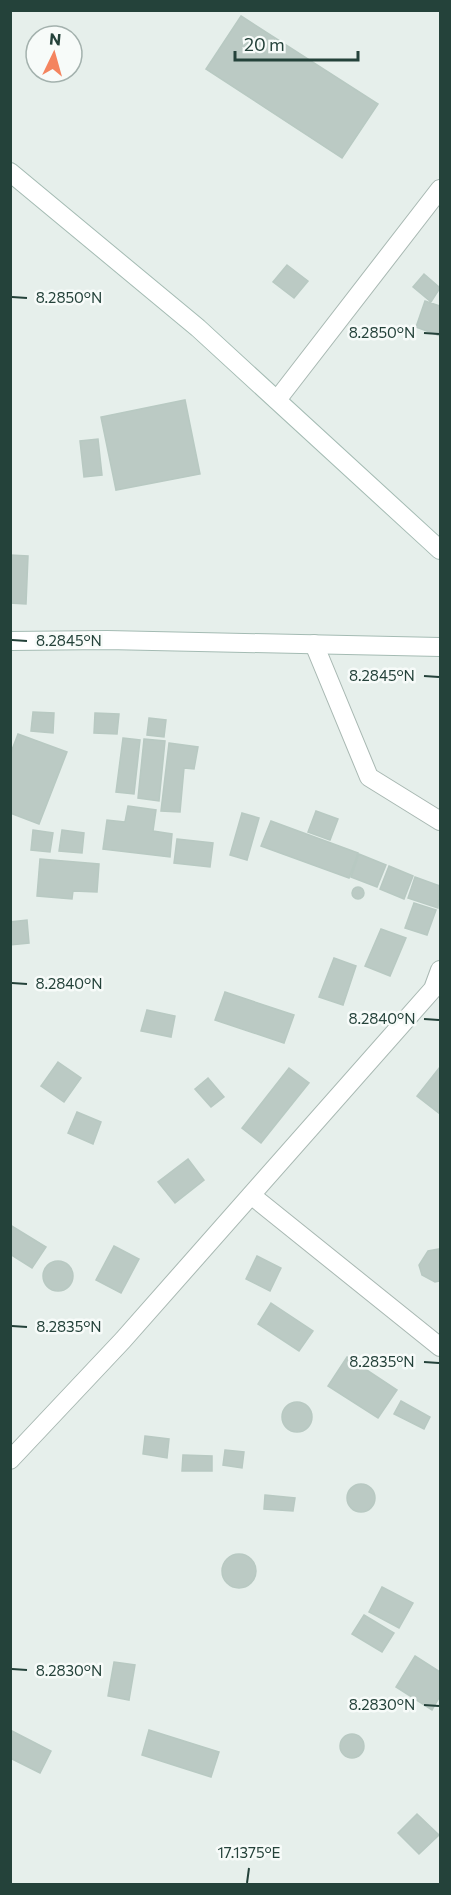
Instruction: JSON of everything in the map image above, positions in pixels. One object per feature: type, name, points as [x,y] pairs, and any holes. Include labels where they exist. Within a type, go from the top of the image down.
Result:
[{"type":"street","points":[[10,172],[198,328],[441,550]]},
{"type":"street","points":[[277,400],[441,189]]},
{"type":"street","points":[[10,641],[441,647]]},
{"type":"street","points":[[314,644],[369,777],[441,821]]},
{"type":"street","points":[[10,1460],[123,1340],[434,989],[441,970]]},
{"type":"street","points":[[251,1195],[441,1347]]},
{"type":"building","points":[[241,16],[378,104],[342,158],[206,69]]},
{"type":"building","points":[[287,265],[308,281],[294,298],[273,282]]},
{"type":"building","points":[[424,274],[440,288],[431,302],[413,287]]},
{"type":"building","points":[[425,301],[440,306],[440,336],[416,327]]},
{"type":"building","points":[[185,400],[200,474],[116,490],[101,417]]},
{"type":"building","points":[[98,439],[102,475],[84,477],[80,441]]},
{"type":"building","points":[[10,555],[28,556],[26,604],[10,603]]},
{"type":"building","points":[[33,712],[54,713],[53,733],[31,731]]},
{"type":"building","points":[[95,713],[119,714],[117,734],[94,733]]},
{"type":"building","points":[[149,718],[166,720],[164,737],[147,735]]},
{"type":"building","points":[[18,734],[67,752],[39,824],[10,813],[10,755]]},
{"type":"building","points":[[123,738],[140,740],[134,794],[116,792]]},
{"type":"building","points":[[144,739],[165,741],[159,801],[138,798]]},
{"type":"building","points":[[169,743],[198,747],[194,769],[184,768],[180,812],[161,811]]},
{"type":"building","points":[[128,806],[156,810],[153,831],[172,834],[170,857],[103,849],[107,820],[125,822]]},
{"type":"building","points":[[316,811],[338,819],[330,840],[308,832]]},
{"type":"building","points":[[242,813],[259,818],[247,860],[230,855]]},
{"type":"building","points":[[271,821],[358,853],[349,878],[261,846]]},
{"type":"building","points":[[33,830],[53,833],[50,852],[31,850]]},
{"type":"building","points":[[62,830],[84,833],[82,853],[59,851]]},
{"type":"building","points":[[177,839],[213,843],[210,867],[174,863]]},
{"type":"building","points":[[359,854],[386,865],[377,887],[351,877]]},
{"type":"building","points":[[40,859],[99,864],[97,892],[73,891],[72,899],[37,896]]},
{"type":"building","points":[[389,866],[413,876],[404,899],[380,889]]},
{"type":"building","points":[[415,877],[440,886],[438,908],[408,898]]},
{"type":"building","points":[[358,887],[364,893],[358,899],[352,893]]},
{"type":"building","points":[[414,903],[436,910],[427,935],[405,928]]},
{"type":"building","points":[[27,920],[29,943],[10,945],[10,922]]},
{"type":"building","points":[[381,929],[406,938],[390,976],[365,966]]},
{"type":"building","points":[[334,958],[356,966],[343,1005],[319,997]]},
{"type":"building","points":[[225,992],[294,1015],[284,1043],[215,1020]]},
{"type":"building","points":[[147,1010],[175,1016],[171,1037],[141,1031]]},
{"type":"building","points":[[58,1062],[81,1078],[64,1102],[41,1086]]},
{"type":"building","points":[[440,1067],[440,1114],[417,1096]]},
{"type":"building","points":[[289,1068],[309,1083],[261,1143],[242,1128]]},
{"type":"building","points":[[208,1078],[224,1097],[211,1107],[195,1089]]},
{"type":"building","points":[[77,1112],[101,1122],[93,1144],[68,1133]]},
{"type":"building","points":[[188,1159],[204,1180],[175,1203],[158,1182]]},
{"type":"building","points":[[10,1225],[46,1247],[32,1268],[10,1254]]},
{"type":"building","points":[[114,1246],[139,1259],[121,1293],[96,1280]]},
{"type":"building","points":[[439,1249],[440,1281],[435,1282],[422,1275],[419,1265],[428,1251]]},
{"type":"building","points":[[257,1256],[281,1268],[270,1291],[246,1279]]},
{"type":"building","points":[[58,1261],[69,1265],[73,1276],[69,1287],[58,1291],[47,1287],[43,1276],[47,1265]]},
{"type":"building","points":[[271,1303],[313,1331],[299,1351],[258,1324]]},
{"type":"building","points":[[347,1357],[397,1390],[378,1418],[328,1386]]},
{"type":"building","points":[[401,1401],[430,1417],[424,1429],[394,1414]]},
{"type":"building","points":[[297,1402],[308,1406],[312,1417],[308,1428],[297,1432],[286,1428],[282,1417],[286,1406]]},
{"type":"building","points":[[145,1436],[169,1439],[167,1458],[143,1454]]},
{"type":"building","points":[[225,1450],[244,1452],[242,1468],[223,1465]]},
{"type":"building","points":[[183,1455],[212,1456],[212,1471],[182,1471]]},
{"type":"building","points":[[361,1484],[371,1488],[375,1498],[371,1508],[361,1512],[351,1508],[347,1498],[351,1488]]},
{"type":"building","points":[[265,1495],[295,1498],[293,1511],[264,1509]]},
{"type":"building","points":[[239,1554],[251,1559],[256,1571],[251,1583],[239,1588],[227,1583],[222,1571],[227,1559]]},
{"type":"building","points":[[382,1587],[413,1603],[399,1628],[369,1612]]},
{"type":"building","points":[[364,1615],[394,1633],[382,1652],[352,1634]]},
{"type":"building","points":[[415,1656],[440,1672],[440,1696],[432,1710],[396,1687]]},
{"type":"building","points":[[114,1662],[135,1665],[129,1700],[108,1696]]},
{"type":"building","points":[[10,1730],[51,1751],[40,1773],[10,1758]]},
{"type":"building","points":[[149,1730],[219,1752],[211,1777],[142,1755]]},
{"type":"building","points":[[347,1734],[357,1734],[364,1741],[364,1751],[357,1758],[347,1758],[340,1751],[340,1741]]},
{"type":"building","points":[[417,1814],[439,1835],[419,1854],[398,1833]]}]
